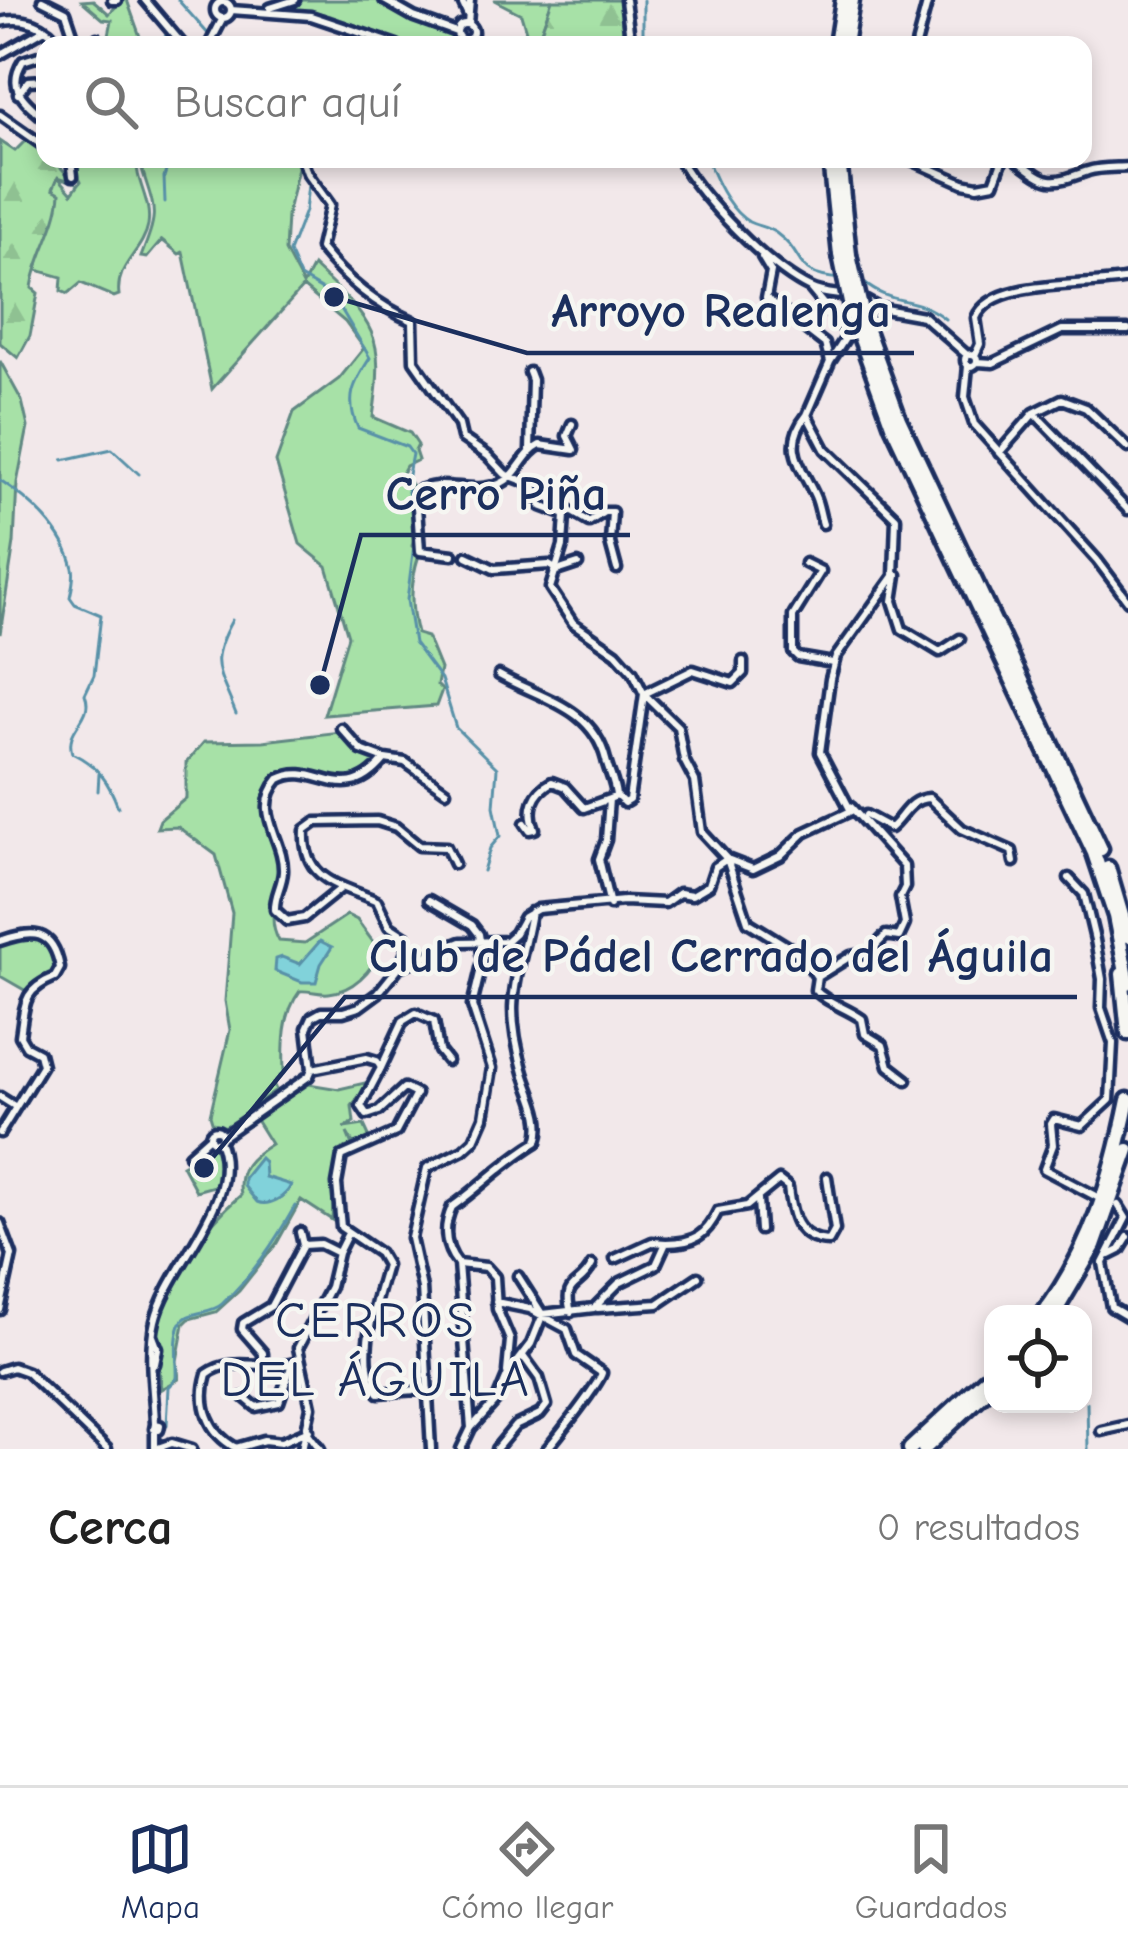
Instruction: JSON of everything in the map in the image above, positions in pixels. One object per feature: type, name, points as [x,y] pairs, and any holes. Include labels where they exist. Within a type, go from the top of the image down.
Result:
[{"type":"highway","points":[[837,36],[843,0]]},
{"type":"highway","points":[[846,36],[852,0]]},
{"type":"highway","points":[[836,168],[845,255],[859,321],[892,424],[1073,806],[1109,898],[1128,983]]},
{"type":"highway","points":[[859,321],[899,419],[1090,821],[1128,935]]},
{"type":"highway","points":[[1073,806],[1112,928],[1128,1033]]},
{"type":"highway","points":[[1048,1305],[1069,1275],[1101,1206],[1121,1143],[1128,1084]]},
{"type":"highway","points":[[1059,1305],[1094,1246],[1128,1150]]},
{"type":"highway","points":[[910,1449],[984,1380]]},
{"type":"highway","points":[[924,1449],[984,1393]]},
{"type":"street","points":[[42,0],[66,12],[73,36]]},
{"type":"street","points":[[145,0],[175,36]]},
{"type":"street","points":[[214,36],[231,10],[274,8],[295,0]]},
{"type":"street","points":[[387,0],[458,33],[473,35],[465,1]]},
{"type":"street","points":[[626,0],[630,36]]},
{"type":"street","points":[[918,36],[928,0]]},
{"type":"street","points":[[223,18],[215,10],[224,1],[231,10]]},
{"type":"street","points":[[247,10],[311,16],[371,36]]},
{"type":"street","points":[[0,22],[19,19],[52,36]]},
{"type":"street","points":[[457,36],[468,21]]},
{"type":"street","points":[[0,55],[45,29]]},
{"type":"street","points":[[36,56],[20,64],[14,81],[18,94],[36,111]]},
{"type":"street","points":[[18,94],[25,82],[36,81]]},
{"type":"street","points":[[0,115],[36,140]]},
{"type":"street","points":[[1027,168],[1058,182],[1087,171],[1128,167]]},
{"type":"street","points":[[72,168],[73,176]]},
{"type":"street","points":[[305,168],[330,205],[320,248],[381,306],[413,321],[411,352],[422,376],[459,425],[462,438],[509,478],[529,481],[542,506],[565,508],[589,522],[612,512],[610,543],[617,569]]},
{"type":"street","points":[[686,168],[732,225],[810,289],[848,331],[796,438],[797,466],[812,489],[823,524]]},
{"type":"street","points":[[932,168],[978,186],[994,183],[1000,168]]},
{"type":"street","points":[[762,257],[770,272],[766,298],[792,318]]},
{"type":"street","points":[[1128,279],[1020,290],[987,302],[976,318],[980,344],[968,366],[965,386],[968,412],[978,430],[1097,560],[1128,601]]},
{"type":"street","points":[[810,289],[860,298],[879,308],[916,312],[973,357],[993,362],[1062,330],[1128,330]]},
{"type":"street","points":[[807,330],[826,344],[830,362]]},
{"type":"street","points":[[453,555],[419,551],[416,493],[431,486],[462,490],[496,486],[509,478],[530,450],[529,372]]},
{"type":"street","points":[[1000,453],[1034,413],[1055,401],[1074,401],[1092,412],[1128,448]]},
{"type":"street","points":[[1034,413],[1128,510]]},
{"type":"street","points":[[807,416],[821,443],[896,518],[893,601],[902,629],[940,652],[960,639]]},
{"type":"street","points":[[530,450],[546,445],[572,451],[567,436],[572,424]]},
{"type":"street","points":[[551,508],[567,520],[550,588],[573,623],[616,653],[634,672],[644,694],[681,733],[684,760],[695,781],[702,832],[727,859],[748,922],[803,956],[817,977],[815,990],[859,1016],[865,1034],[883,1045],[890,1066],[907,1081]]},
{"type":"street","points":[[467,556],[494,569],[549,565],[554,570]]},
{"type":"street","points":[[805,563],[820,571],[793,616],[793,652],[833,663]]},
{"type":"street","points":[[554,570],[578,564]]},
{"type":"street","points":[[817,977],[847,958],[869,953],[882,937],[902,934],[904,866],[854,809],[820,752],[833,663],[896,572]]},
{"type":"street","points":[[644,694],[693,670],[733,683],[743,673],[742,661]]},
{"type":"street","points":[[499,675],[574,710],[602,744],[613,798],[598,859],[610,905]]},
{"type":"street","points":[[525,823],[530,830],[536,829],[531,808],[552,782],[565,787],[584,808],[613,798],[629,800],[644,694]]},
{"type":"street","points":[[341,728],[361,749],[405,762],[446,790]]},
{"type":"street","points":[[340,889],[300,921],[287,921],[277,913],[274,902],[283,868],[271,833],[271,790],[279,779],[294,773],[327,783],[351,782],[369,776],[386,759]]},
{"type":"street","points":[[854,809],[890,828],[900,812],[929,798],[962,829],[1012,851],[1014,862]]},
{"type":"street","points":[[727,859],[753,868],[763,866],[799,837],[854,809]]},
{"type":"street","points":[[192,1449],[178,1443],[157,1448],[152,1333],[163,1298],[222,1189],[226,1164],[217,1137],[306,1079],[312,1069],[307,1028],[312,1017],[359,1007],[378,993],[406,952],[404,934],[389,926],[374,898],[340,889],[319,873],[304,833],[313,823],[384,822],[416,844],[446,847],[454,864]]},
{"type":"street","points":[[399,967],[452,945],[510,939],[531,912],[624,901],[665,903],[680,893],[692,895],[709,885],[715,867],[727,859]]},
{"type":"street","points":[[1070,878],[1084,894],[1096,940],[1101,1008],[1113,1043],[1110,1100],[1082,1126],[1054,1119],[1053,1145],[1044,1168],[1099,1198]]},
{"type":"street","points":[[429,900],[475,927],[481,941],[483,959],[472,1006],[492,1068],[482,1126],[469,1146],[428,1168],[412,1232],[421,1277],[431,1449]]},
{"type":"street","points":[[471,1428],[458,1264],[449,1251],[447,1225],[452,1207],[476,1193],[499,1167],[537,1142],[540,1135],[537,1108],[510,1016],[513,981],[531,912]]},
{"type":"street","points":[[0,941],[35,933],[50,943],[60,965],[56,977],[37,983],[29,994],[20,1036],[39,1053],[42,1065],[0,1133]]},
{"type":"street","points":[[428,1389],[379,1393],[374,1388],[368,1364],[370,1339],[386,1265],[379,1253],[348,1233],[338,1220],[340,1159],[392,1136],[416,1096],[413,1089],[404,1088],[374,1114],[364,1114],[362,1106],[404,1021],[416,1013],[434,1021],[439,1051],[447,1061]]},
{"type":"street","points":[[312,1069],[370,1058],[381,1068]]},
{"type":"street","points":[[0,1097],[16,1107]]},
{"type":"street","points":[[615,1259],[652,1242],[694,1241],[718,1211],[758,1200],[774,1182],[782,1181],[788,1187],[792,1217],[799,1229],[811,1239],[829,1241],[835,1230],[827,1177]]},
{"type":"street","points":[[758,1200],[760,1230]]},
{"type":"street","points":[[1118,1205],[1126,1218],[1103,1263],[1111,1307],[1128,1316]]},
{"type":"street","points":[[0,1223],[12,1255],[0,1310]]},
{"type":"street","points":[[263,1367],[262,1353],[242,1329],[243,1323],[271,1306],[303,1245],[300,1232]]},
{"type":"street","points":[[244,1396],[256,1407],[279,1402],[300,1340],[330,1287],[348,1233]]},
{"type":"street","points":[[1106,1256],[1120,1250],[1128,1238]]},
{"type":"street","points":[[303,1245],[320,1244],[338,1252]]},
{"type":"street","points":[[594,1308],[620,1283],[656,1265],[667,1244]]},
{"type":"street","points":[[458,1264],[486,1267],[493,1273],[496,1302],[510,1340],[508,1374]]},
{"type":"street","points":[[571,1312],[569,1288],[588,1274],[592,1264]]},
{"type":"street","points":[[518,1276],[543,1315]]},
{"type":"street","points":[[543,1315],[658,1304],[698,1277]]},
{"type":"street","points":[[496,1302],[543,1315],[567,1329],[576,1355],[601,1369],[603,1377],[548,1449]]},
{"type":"street","points":[[461,1449],[471,1428],[498,1398],[543,1315]]},
{"type":"street","points":[[496,1449],[515,1426],[540,1414],[547,1405],[539,1378],[523,1356]]},
{"type":"street","points":[[296,1362],[263,1367],[230,1363],[207,1374],[206,1413],[217,1434],[236,1449],[308,1432]]},
{"type":"street","points":[[296,1362],[310,1397],[302,1449]]},
{"type":"street","points":[[0,1371],[13,1367],[27,1372],[107,1449]]},
{"type":"street","points":[[1101,1431],[1128,1425]]},
{"type":"street","points":[[308,1432],[320,1449]]},
{"type":"green space","points":[[93,0],[109,14],[127,0],[140,36],[109,36],[112,20],[103,19],[82,1]]},
{"type":"green space","points":[[303,0],[377,0],[409,20],[449,36],[384,36],[327,15],[289,9]]},
{"type":"green space","points":[[494,0],[552,0],[539,36],[527,36],[521,14]]},
{"type":"green space","points":[[552,0],[619,0],[623,31],[618,36],[539,36]]},
{"type":"green space","points":[[27,139],[36,142],[36,168],[61,168],[74,182],[58,177],[53,189],[60,193],[58,206],[34,276],[32,288],[38,293],[30,336],[18,358],[0,343],[0,141],[15,151]]},
{"type":"green space","points":[[78,168],[138,168],[148,225],[121,275],[119,295],[114,297],[81,283],[68,294],[61,291],[62,277],[37,270],[54,185],[58,177],[72,193],[81,181]]},
{"type":"green space","points":[[142,168],[298,168],[285,251],[303,285],[313,266],[362,316],[376,347],[373,417],[410,433],[418,445],[418,460],[402,473],[417,498],[412,546],[419,555],[412,604],[417,634],[427,637],[440,669],[437,685],[442,690],[436,706],[324,715],[348,636],[327,566],[300,544],[276,462],[294,412],[339,379],[364,348],[345,322],[303,287],[212,389],[183,252],[179,254],[162,240],[147,258],[141,257],[151,230],[150,194]]},
{"type":"green space","points":[[0,361],[22,401],[28,427],[0,634]]},
{"type":"green space","points":[[340,732],[358,750],[379,760],[367,773],[343,781],[292,770],[283,772],[271,786],[267,828],[280,872],[273,921],[279,941],[305,943],[347,915],[357,920],[379,950],[367,972],[346,988],[329,993],[300,991],[287,1019],[284,1072],[273,1083],[276,1090],[262,1100],[268,1111],[309,1084],[339,1089],[369,1082],[352,1106],[354,1122],[344,1128],[364,1125],[371,1140],[354,1145],[347,1133],[352,1145],[336,1155],[332,1220],[301,1200],[277,1243],[239,1291],[216,1312],[184,1324],[177,1361],[179,1379],[162,1389],[157,1339],[167,1295],[200,1239],[241,1195],[246,1165],[271,1144],[251,1112],[214,1128],[210,1115],[230,1030],[225,1001],[232,913],[216,855],[178,827],[157,828],[186,798],[186,763],[204,742]]},
{"type":"green space","points":[[26,935],[47,945],[58,967],[55,975],[38,980],[28,992],[0,976],[0,945]]},
{"type":"green space","points":[[217,1145],[223,1158],[222,1178],[196,1191],[182,1165]]},
{"type":"water","points":[[320,941],[332,947],[316,982],[302,982],[275,971],[276,959],[300,964]]},
{"type":"water","points":[[260,1158],[265,1177],[291,1185],[272,1202],[257,1202],[244,1186],[244,1178]]},
{"type":"waterway","points":[[178,0],[210,36]]},
{"type":"waterway","points":[[643,0],[643,36]]},
{"type":"waterway","points":[[165,202],[167,168]]},
{"type":"waterway","points":[[310,168],[305,211],[289,252],[300,277],[334,297],[370,358],[353,392],[354,418],[358,428],[407,447],[412,454],[406,485],[416,520]]},
{"type":"waterway","points":[[711,168],[742,217],[776,233],[814,274],[841,279]]},
{"type":"waterway","points":[[863,282],[945,319]]},
{"type":"waterway","points":[[63,460],[112,449],[139,474]]},
{"type":"waterway","points":[[0,480],[34,507],[62,541],[73,568],[70,597],[75,604],[101,615],[86,710],[71,744],[72,753],[101,775],[118,807]]},
{"type":"waterway","points":[[416,529],[407,600],[414,643],[441,679],[456,728],[497,768],[494,806],[500,836],[490,848],[483,871]]},
{"type":"waterway","points":[[232,620],[220,647],[218,667],[236,714]]},
{"type":"waterway","points":[[98,791],[99,774]]},
{"type":"waterway","points":[[167,1425],[181,1323],[217,1307],[233,1293],[295,1206]]},
{"type":"waterway","points":[[1087,1413],[1088,1449]]},
{"type":"place","name":"Arroyo Realenga","points":[[334,297]]},
{"type":"place","name":"Cerro Piña","points":[[320,685]]},
{"type":"place","name":"Club de Pádel Cerrado del Águila","points":[[204,1168]]},
{"type":"district","name":"CERROS DEL ÁGUILA","points":[[376,1348]]}]
